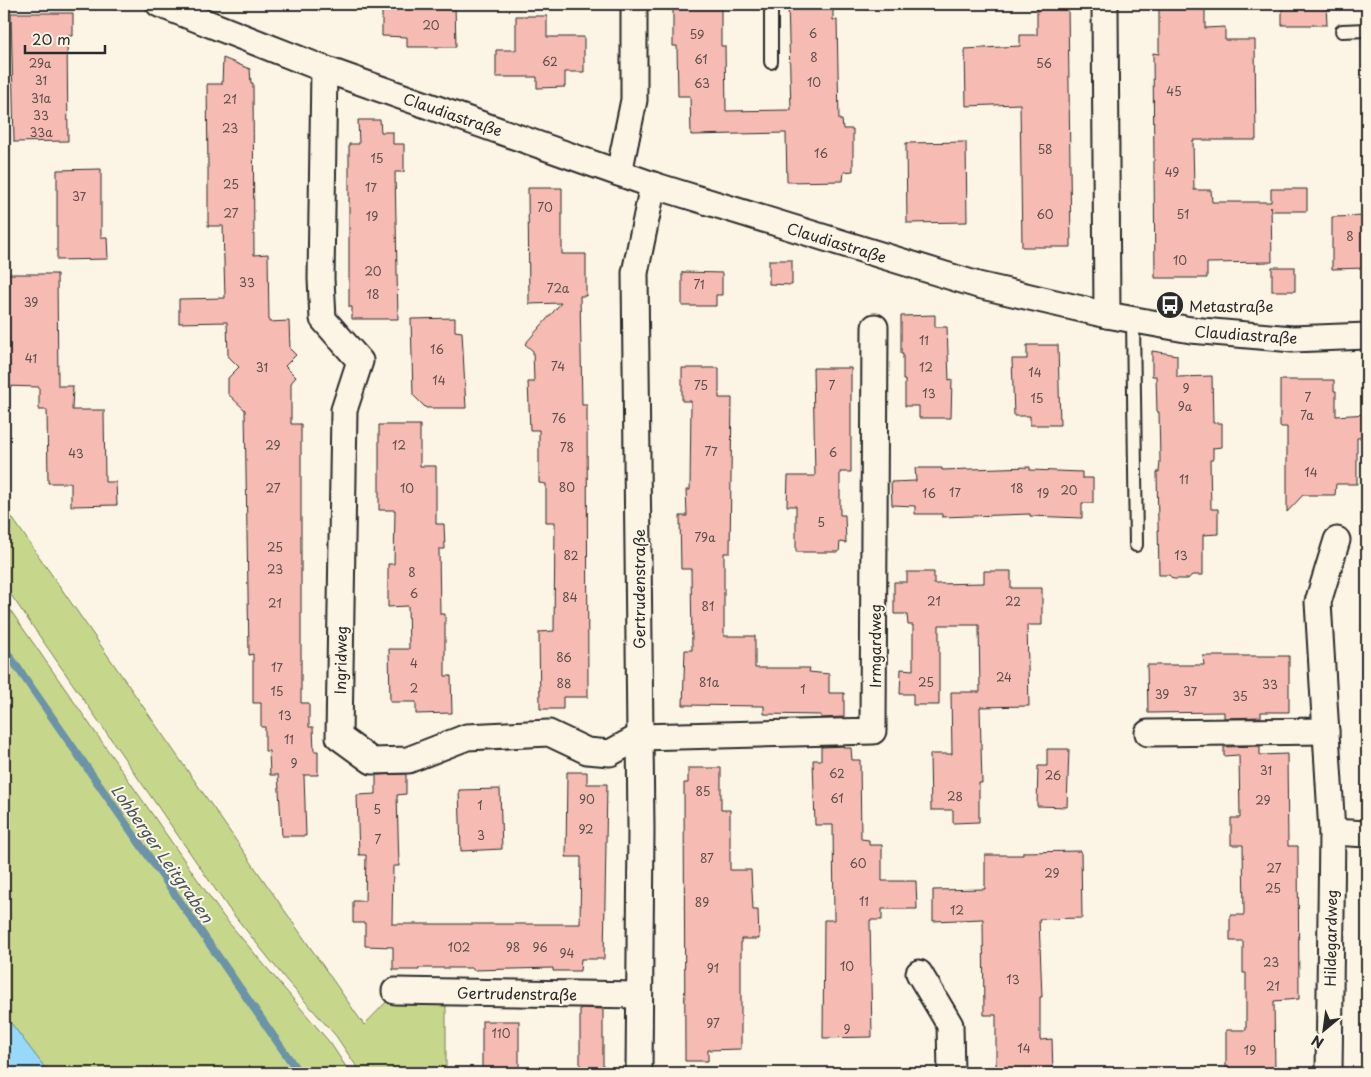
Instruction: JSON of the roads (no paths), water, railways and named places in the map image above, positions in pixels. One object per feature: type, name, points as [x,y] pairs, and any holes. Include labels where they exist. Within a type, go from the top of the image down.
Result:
[{"type":"street","points":[[619,173],[634,100],[634,4]]},
{"type":"street","points":[[1105,4],[1107,315]]},
{"type":"street","name":"Claudiastraße","points":[[173,7],[324,69],[619,173],[978,285],[1107,315],[1191,330],[1292,339],[1367,336]]},
{"type":"street","name":"Ingridweg","points":[[324,69],[321,279],[323,319],[360,361],[344,410],[339,737],[372,761],[408,760],[467,737],[549,733],[588,751],[610,752],[639,737]]},
{"type":"street","name":"Gertrudenstraße","points":[[639,1073],[639,737],[635,273],[654,185]]},
{"type":"street","name":"Irmgardweg","points":[[639,737],[873,731],[875,327]]},
{"type":"street","name":"Hildegardweg","points":[[1329,1073],[1332,832],[1318,602],[1337,540]]},
{"type":"street","points":[[1148,732],[1326,731]]},
{"type":"street","points":[[1332,832],[1367,834]]},
{"type":"street","points":[[919,973],[950,1026],[951,1073]]},
{"type":"street","name":"Gertrudenstraße","points":[[395,991],[639,996]]},
{"type":"lane","points":[[771,4],[771,62]]},
{"type":"lane","points":[[1342,30],[1367,30]]},
{"type":"lane","points":[[1133,320],[1136,545]]},
{"type":"water","points":[[4,1014],[49,1073],[4,1073]]},
{"type":"waterway","name":"Lohberger Leitgraben","points":[[4,648],[299,1073]]},
{"type":"place","name":"Metastraße","points":[[1170,305]]}]
